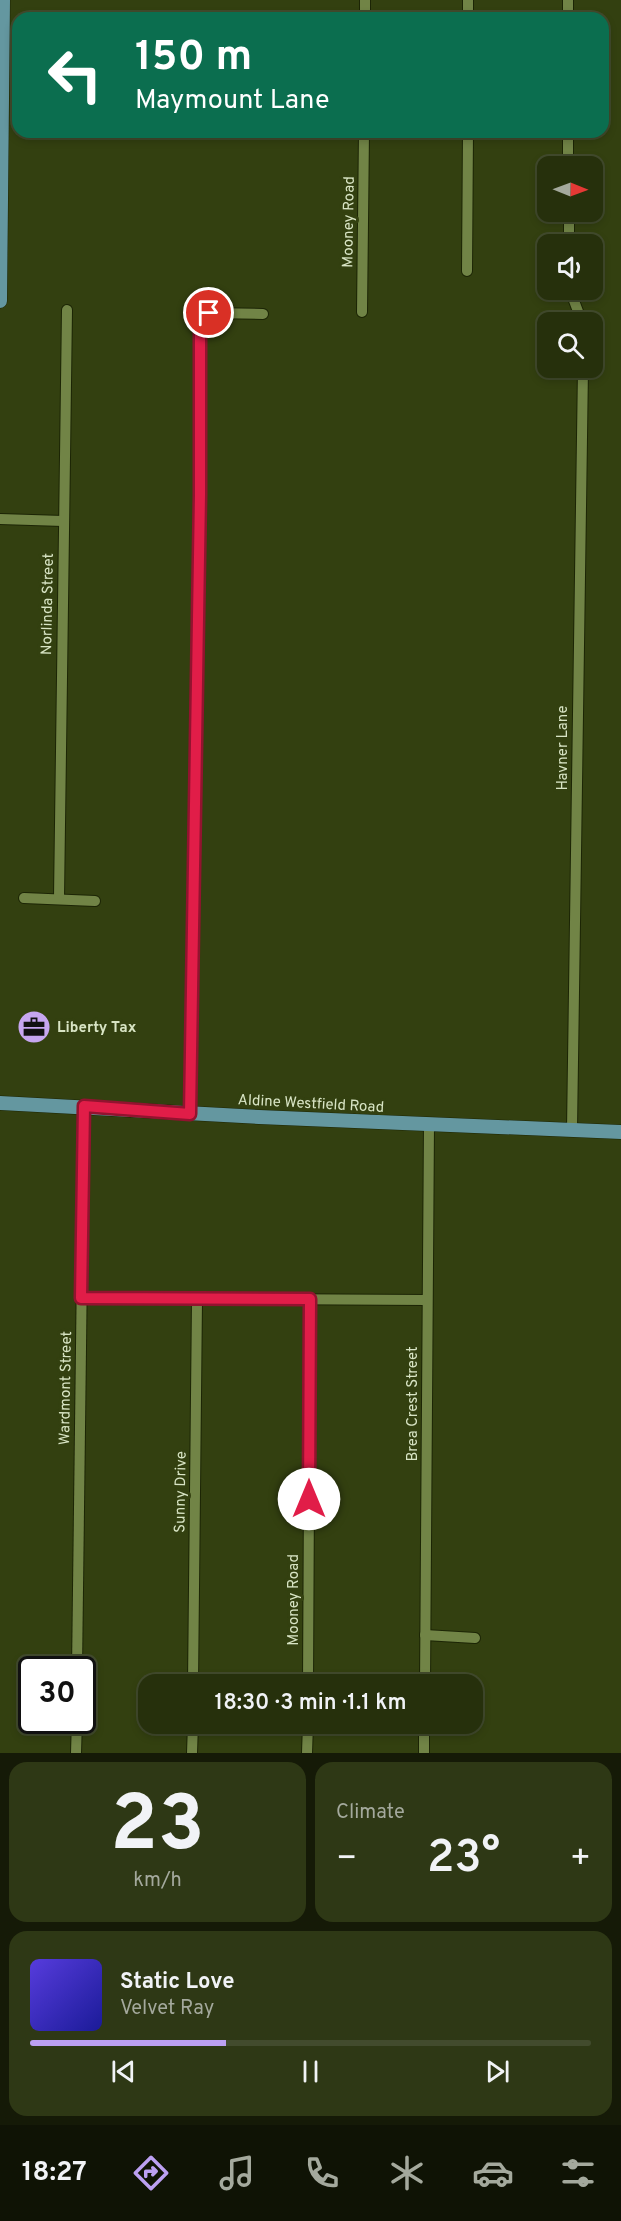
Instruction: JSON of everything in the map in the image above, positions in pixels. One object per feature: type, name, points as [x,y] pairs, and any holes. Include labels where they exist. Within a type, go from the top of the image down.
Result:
[{"type":"main road","points":[[0,301],[3,0]]},
{"type":"main road","name":"Aldine Westfield Road","points":[[0,1103],[84,1106],[190,1114],[621,1132]]},
{"type":"street","name":"Mooney Road","points":[[362,312],[364,138]]},
{"type":"street","points":[[467,272],[468,138]]},
{"type":"street","points":[[568,138],[568,156]]},
{"type":"street","name":"Norlinda Street","points":[[59,898],[67,310]]},
{"type":"street","points":[[190,1114],[200,495],[200,321],[203,315],[209,313],[263,314]]},
{"type":"street","name":"Havner Lane","points":[[572,1130],[583,378]]},
{"type":"street","points":[[0,519],[63,521]]},
{"type":"street","points":[[24,898],[94,901]]},
{"type":"street","name":"Wardmont Street","points":[[77,1656],[84,1106]]},
{"type":"street","name":"Brea Crest Street","points":[[425,1674],[429,1124]]},
{"type":"street","points":[[81,1298],[427,1300]]},
{"type":"street","name":"Mooney Road","points":[[308,1674],[310,1299]]},
{"type":"street","name":"Sunny Drive","points":[[193,1674],[197,1300]]},
{"type":"street","points":[[425,1635],[475,1638]]},
{"type":"street","points":[[76,1753],[77,1734]]},
{"type":"street","points":[[192,1734],[192,1753]]},
{"type":"street","points":[[308,1734],[308,1753]]},
{"type":"street","points":[[424,1734],[424,1753]]},
{"type":"place","name":"Liberty Tax","points":[[34,1027]]},
{"type":"route","points":[[209,313],[202,317],[200,323],[200,495],[190,1114],[84,1106],[81,1298],[310,1299],[309,1499]]}]
